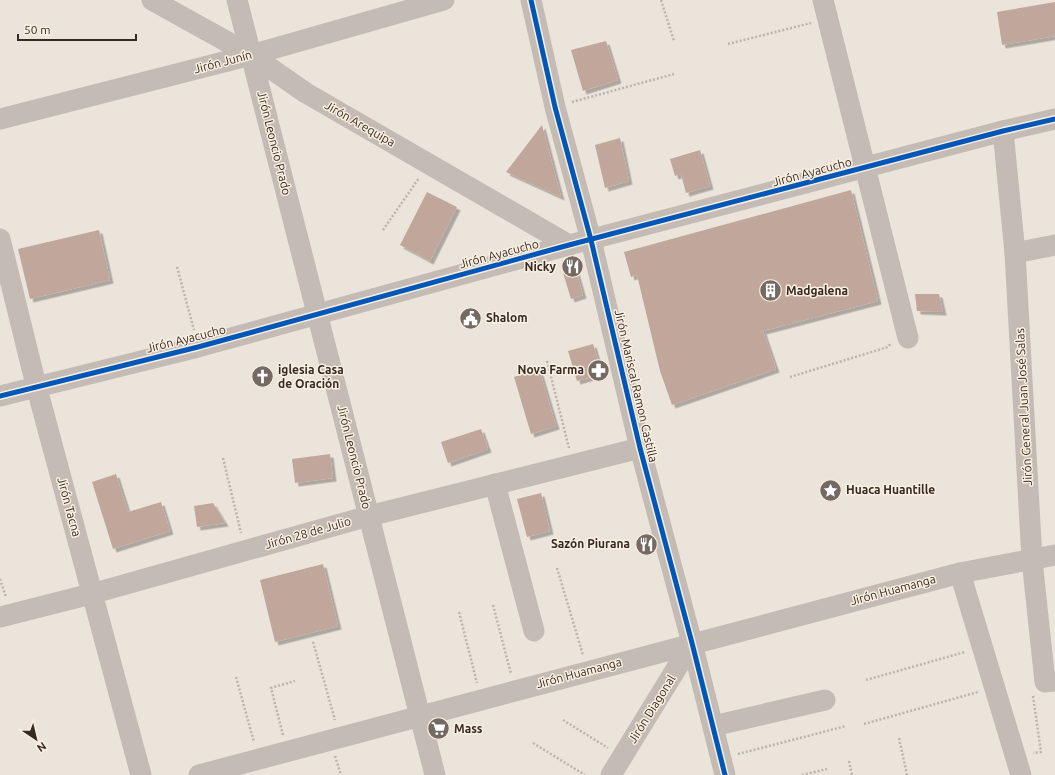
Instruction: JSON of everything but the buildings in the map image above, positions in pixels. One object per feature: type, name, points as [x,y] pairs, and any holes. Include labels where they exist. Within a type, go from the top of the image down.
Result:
[{"type":"street","name":"Jirón Arequipa","points":[[152,0],[251,55],[306,93],[569,245]]},
{"type":"street","name":"Jirón Leoncio Prado","points":[[237,0],[435,775]]},
{"type":"street","name":"Jirón Junín","points":[[0,119],[251,55],[444,0]]},
{"type":"street","name":"Jirón Mariscal Ramon Castilla","points":[[531,0],[555,107],[591,240],[640,448],[692,643],[723,767]]},
{"type":"street","points":[[826,9],[907,332]]},
{"type":"street","name":"Jirón Ayacucho","points":[[0,396],[198,347],[317,313],[569,245],[1003,131],[1055,119]]},
{"type":"street","name":"Jirón General Juan José Salas","points":[[1003,131],[1015,253],[1032,560],[1050,682]]},
{"type":"street","name":"Jirón Tacna","points":[[0,239],[36,386],[141,775]]},
{"type":"street","points":[[1015,253],[1055,246]]},
{"type":"street","name":"Jirón 28 de Julio","points":[[0,617],[92,594],[369,516],[640,448]]},
{"type":"street","points":[[495,484],[534,631]]},
{"type":"street","name":"Jirón Huamanga","points":[[199,775],[960,573],[1055,555]]},
{"type":"street","points":[[960,573],[1021,775]]},
{"type":"street","name":"Jirón Diagonal","points":[[611,775],[692,643]]},
{"type":"street","points":[[713,726],[824,700]]},
{"type":"path","points":[[661,0],[674,42]]},
{"type":"path","points":[[728,44],[826,9]]},
{"type":"path","points":[[555,107],[674,74]]},
{"type":"path","points":[[383,230],[428,164]]},
{"type":"path","points":[[177,267],[198,347]]},
{"type":"path","points":[[790,377],[888,347],[907,332]]},
{"type":"path","points":[[547,361],[573,465]]},
{"type":"path","points":[[223,458],[245,550]]},
{"type":"path","points":[[557,568],[587,671]]},
{"type":"path","points":[[493,605],[515,690]]},
{"type":"path","points":[[459,612],[482,699]]},
{"type":"path","points":[[313,642],[340,737]]},
{"type":"path","points":[[866,680],[982,647]]},
{"type":"path","points":[[236,677],[258,759]]},
{"type":"path","points":[[288,751],[271,688],[296,681]]},
{"type":"path","points":[[1015,755],[1041,752],[1033,695],[1050,691],[1050,682]]},
{"type":"path","points":[[864,724],[994,688]]},
{"type":"path","points":[[562,720],[622,757]]},
{"type":"path","points":[[723,767],[846,726]]},
{"type":"path","points":[[899,738],[907,775]]},
{"type":"path","points":[[533,743],[585,775]]},
{"type":"path","points":[[849,761],[852,775]]},
{"type":"path","points":[[802,775],[827,769]]},
{"type":"cycle path","points":[[531,0],[555,107],[591,240],[640,448],[692,643],[725,775]]},
{"type":"cycle path","points":[[0,396],[198,347],[569,245],[1003,131],[1055,119]]},
{"type":"place","name":"Nicky","points":[[572,267]]},
{"type":"place","name":"Madgalena","points":[[770,291]]},
{"type":"place","name":"Shalom","points":[[470,318]]},
{"type":"place","name":"Nova Farma","points":[[599,370]]},
{"type":"place","name":"iglesia Casa de Oración","points":[[263,377]]},
{"type":"place","name":"Huaca Huantille","points":[[831,490]]},
{"type":"place","name":"Sazón Piurana","points":[[646,544]]},
{"type":"place","name":"Mass","points":[[439,729]]}]
